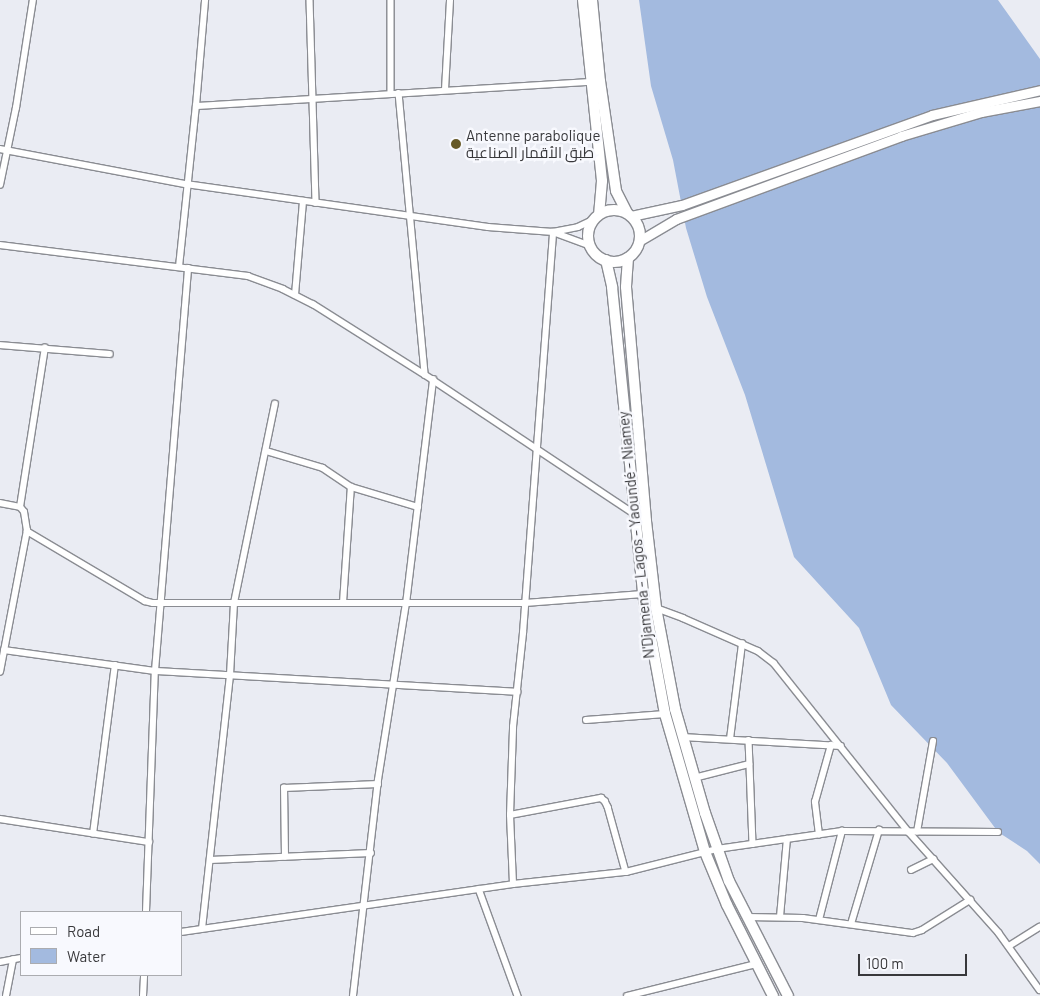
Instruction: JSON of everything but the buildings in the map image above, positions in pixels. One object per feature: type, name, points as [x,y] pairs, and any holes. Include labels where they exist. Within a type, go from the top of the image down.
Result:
[{"type":"highway","points":[[583,0],[602,181],[596,217],[589,236],[591,246],[597,255],[606,260],[617,262],[628,258],[635,250],[639,241],[638,225],[629,215],[616,191],[600,81],[592,0]]},
{"type":"highway","points":[[596,217],[612,210],[629,215]]},
{"type":"highway","name":"N'Djamena - Lagos - Yaoundé - Niamey","points":[[628,258],[626,287],[646,521],[656,608],[665,664],[682,737],[717,850],[745,916],[788,996]]},
{"type":"highway","name":"N'Djamena - Lagos - Yaoundé - Niamey","points":[[606,260],[612,287],[643,594],[665,714],[706,852],[727,905],[773,996]]},
{"type":"main road","points":[[629,215],[682,205],[932,115],[1040,90]]},
{"type":"main road","points":[[639,241],[676,219],[900,136],[981,112],[1040,101]]},
{"type":"street","points":[[0,185],[33,0]]},
{"type":"street","points":[[179,267],[205,0]]},
{"type":"street","points":[[310,0],[316,203]]},
{"type":"street","points":[[391,0],[391,94]]},
{"type":"street","points":[[445,90],[450,0]]},
{"type":"street","points":[[196,106],[591,82]]},
{"type":"street","points":[[399,93],[424,375]]},
{"type":"street","points":[[0,149],[186,184],[410,216],[553,232],[591,246]]},
{"type":"street","points":[[295,295],[303,201]]},
{"type":"street","points":[[553,232],[578,226],[596,217]]},
{"type":"street","points":[[512,884],[510,815],[513,727],[525,603],[553,232]]},
{"type":"street","points":[[0,245],[248,276],[295,295],[313,304],[536,446],[635,514]]},
{"type":"street","points":[[146,911],[155,670],[188,268]]},
{"type":"street","points":[[0,345],[110,354]]},
{"type":"street","points":[[20,508],[45,348]]},
{"type":"street","points":[[353,996],[378,784],[406,604],[433,380]]},
{"type":"street","points":[[202,930],[230,675],[234,603],[275,404]]},
{"type":"street","points":[[266,451],[323,468],[351,487],[418,507]]},
{"type":"street","points":[[343,603],[351,487]]},
{"type":"street","points":[[0,503],[20,508],[24,512],[27,531],[0,672]]},
{"type":"street","points":[[27,531],[145,601],[160,603],[525,603],[643,594]]},
{"type":"street","points":[[656,608],[684,618],[758,651],[774,663],[909,832],[1009,946],[1040,990]]},
{"type":"street","points":[[730,738],[742,644]]},
{"type":"street","points":[[4,650],[155,670],[517,692]]},
{"type":"street","points":[[93,834],[115,665]]},
{"type":"street","points":[[586,720],[665,714]]},
{"type":"street","points":[[682,737],[730,738],[841,746]]},
{"type":"street","points":[[749,740],[752,844]]},
{"type":"street","points":[[917,832],[933,742]]},
{"type":"street","points":[[819,834],[815,802],[817,788],[831,745]]},
{"type":"street","points":[[694,778],[749,764]]},
{"type":"street","points":[[285,857],[284,788],[378,784]]},
{"type":"street","points":[[510,815],[600,798],[608,807],[626,872]]},
{"type":"street","points":[[0,819],[149,842]]},
{"type":"street","points":[[852,924],[879,830]]},
{"type":"street","points":[[182,932],[512,884],[626,872],[706,852],[842,831],[998,832]]},
{"type":"street","points":[[819,920],[842,831]]},
{"type":"street","points":[[780,917],[787,839]]},
{"type":"street","points":[[210,860],[371,853]]},
{"type":"street","points":[[911,870],[934,859]]},
{"type":"street","points":[[479,889],[518,996]]},
{"type":"street","points":[[745,916],[819,920],[914,933],[970,900]]},
{"type":"street","points":[[1009,946],[1040,927]]},
{"type":"street","points":[[0,962],[20,958]]},
{"type":"street","points":[[6,996],[13,960]]},
{"type":"street","points":[[627,996],[647,994],[756,964]]},
{"type":"street","points":[[143,996],[144,976]]},
{"type":"water","points":[[639,0],[998,0],[1040,59],[1040,864],[1027,851],[998,832],[947,763],[891,705],[859,628],[794,557],[745,395],[707,297],[686,228],[673,160],[651,86]]},
{"type":"place","name":"Antenne parabolique طبق الأقمار الصناعية","points":[[456,144]]}]
